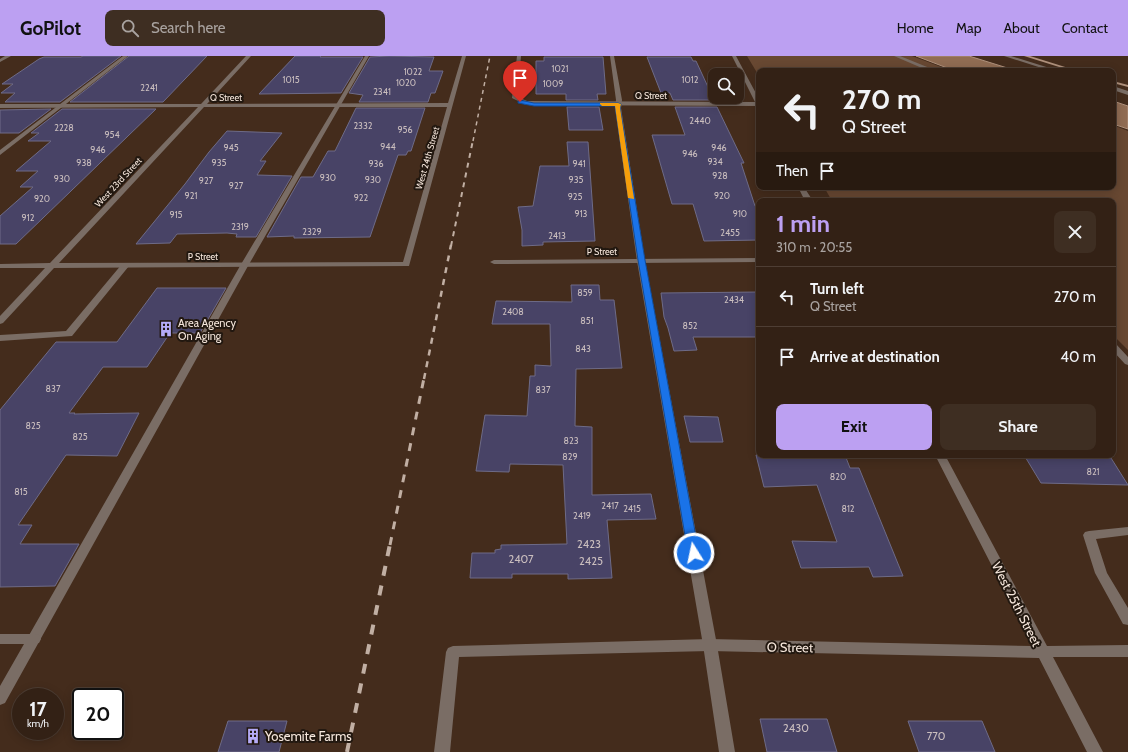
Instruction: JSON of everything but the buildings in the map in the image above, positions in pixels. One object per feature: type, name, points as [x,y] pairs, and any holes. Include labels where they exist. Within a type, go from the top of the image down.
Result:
[{"type":"street","points":[[0,61],[9,56]]},
{"type":"street","points":[[0,153],[126,56]]},
{"type":"street","name":"West 23rd Street","points":[[0,321],[249,56]]},
{"type":"street","points":[[0,699],[244,266],[367,56]]},
{"type":"street","name":"West 24th Street","points":[[406,264],[464,56]]},
{"type":"street","name":"Q Street","points":[[519,56],[515,96],[520,102],[534,104],[756,104]]},
{"type":"street","points":[[612,56],[619,100],[618,108],[641,260],[710,645],[727,752]]},
{"type":"street","points":[[734,56],[756,98]]},
{"type":"street","points":[[896,56],[926,68]]},
{"type":"street","points":[[1006,56],[1046,68]]},
{"type":"street","points":[[1116,89],[1128,93]]},
{"type":"street","name":"Q Street","points":[[0,106],[451,105]]},
{"type":"street","name":"P Street","points":[[494,262],[756,260]]},
{"type":"street","name":"P Street","points":[[0,266],[244,266],[406,264]]},
{"type":"street","points":[[0,338],[69,334],[125,266]]},
{"type":"street","points":[[1116,349],[1128,362]]},
{"type":"street","name":"West 25th Street","points":[[942,458],[1095,752]]},
{"type":"street","points":[[1128,531],[1088,535],[1101,573],[1128,620]]},
{"type":"street","points":[[0,639],[34,639]]},
{"type":"street","name":"O Street","points":[[442,752],[453,652],[710,645],[1042,652],[1128,651]]},
{"type":"shaded area","points":[[747,56],[912,56],[944,68],[756,68],[756,71]]},
{"type":"shaded area","points":[[916,56],[969,56],[1007,68],[947,68]]},
{"type":"shaded area","points":[[1116,102],[1128,106],[1128,129],[1116,125]]},
{"type":"shaded area","points":[[1116,126],[1128,131],[1128,350],[1116,338],[1116,198],[830,198],[826,190],[1116,190]]},
{"type":"waterway","points":[[1026,56],[1066,68]]},
{"type":"waterway","points":[[1116,83],[1128,86]]},
{"type":"railway","points":[[473,141],[490,56]]},
{"type":"railway","points":[[451,246],[473,140]]},
{"type":"railway","points":[[424,379],[451,245]]},
{"type":"railway","points":[[390,545],[424,378]]},
{"type":"railway","points":[[347,752],[390,544]]},
{"type":"slow traffic","points":[[602,104],[618,104],[631,198]]},
{"type":"place","name":"Area Agency On Aging","points":[[166,329]]},
{"type":"place","name":"Yosemite Farms","points":[[253,736]]},
{"type":"route","points":[[520,102],[534,104],[618,104],[641,260],[694,553]]}]
